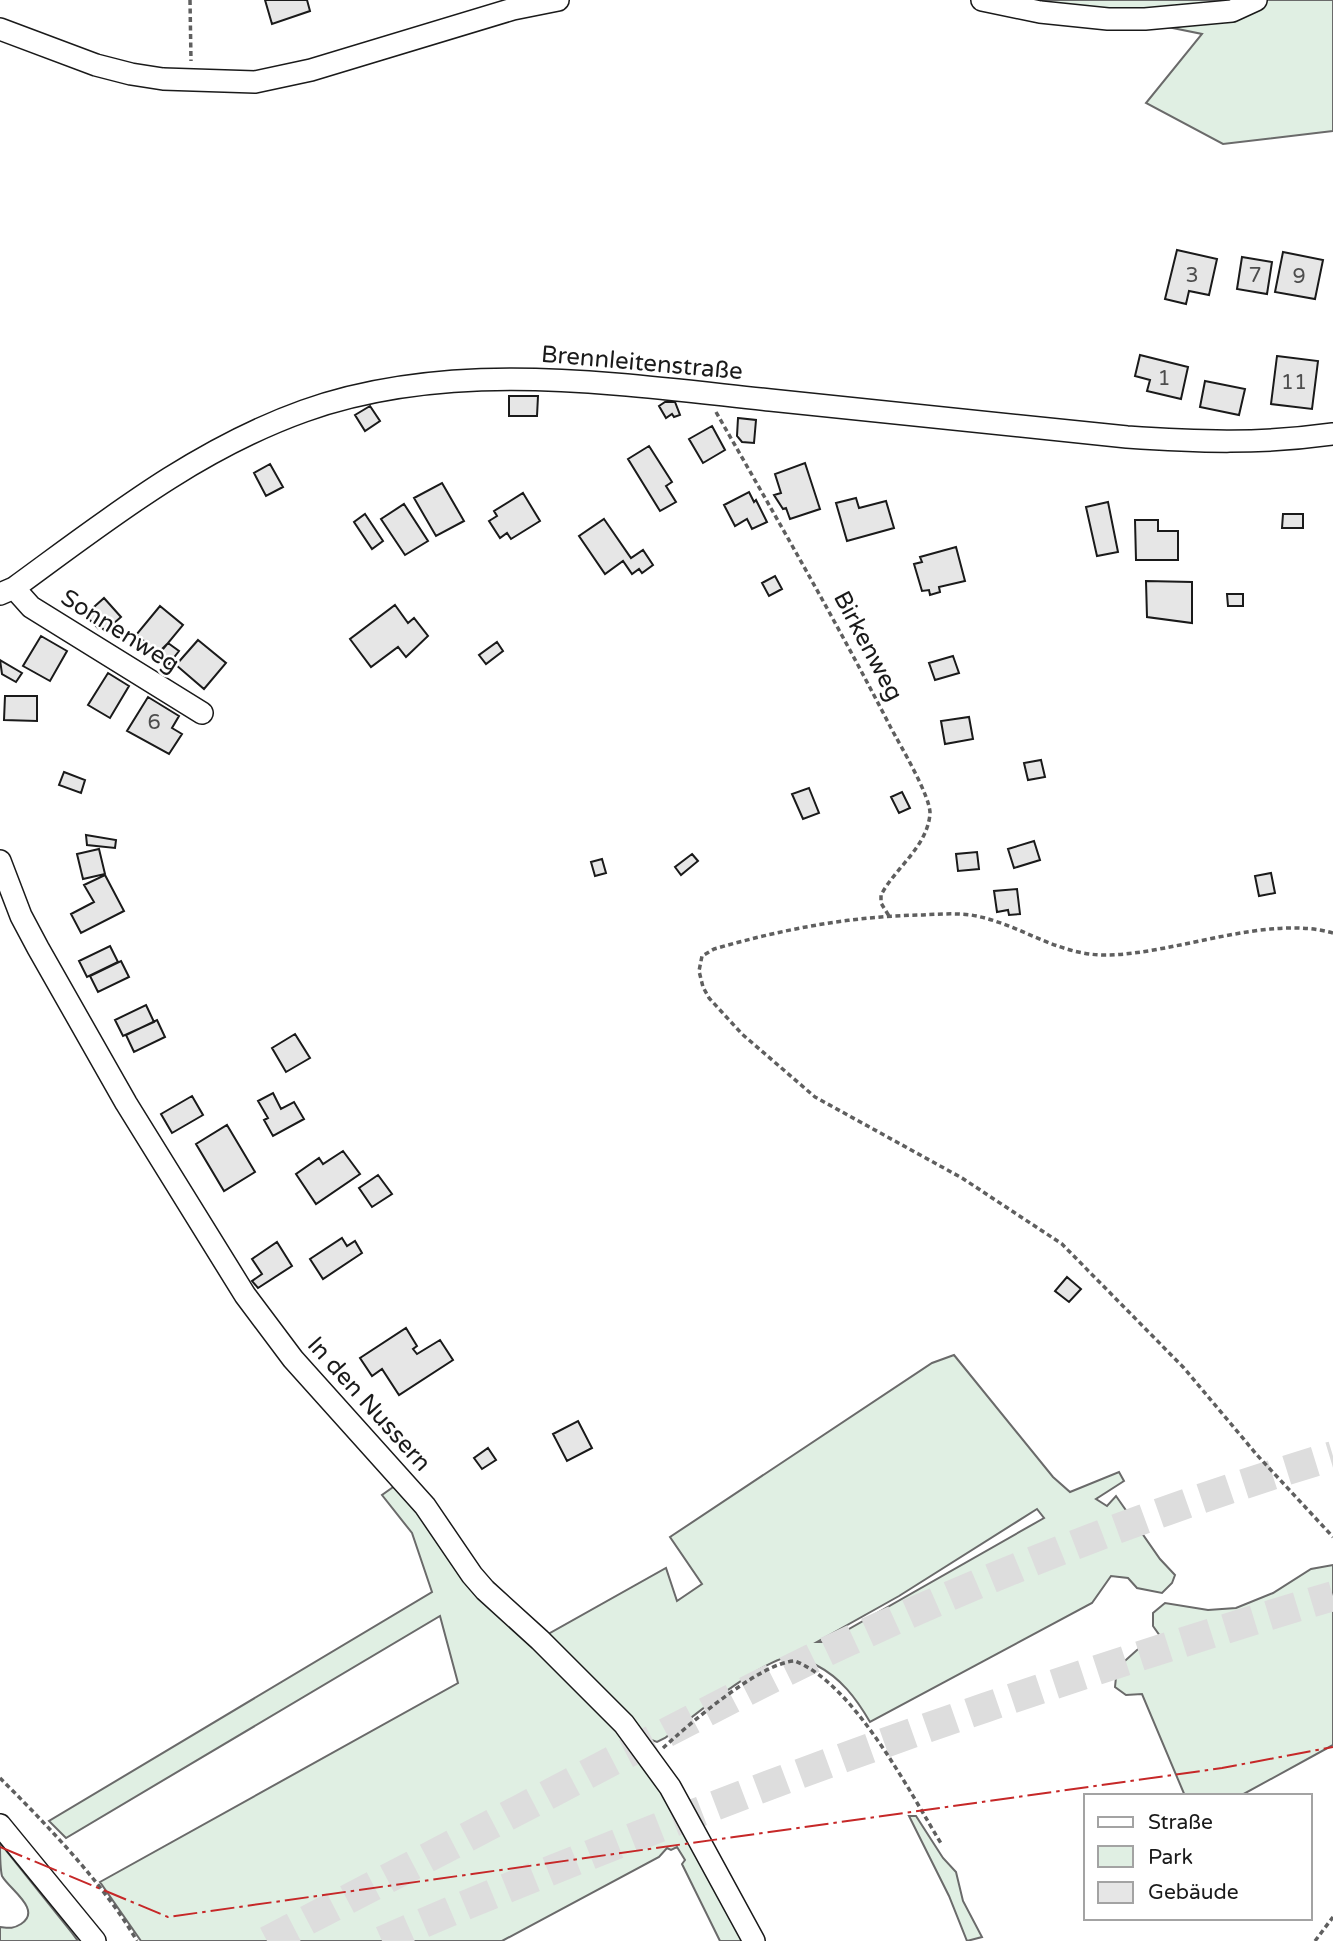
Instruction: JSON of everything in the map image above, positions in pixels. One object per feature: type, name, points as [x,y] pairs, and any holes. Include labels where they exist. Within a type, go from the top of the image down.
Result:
[{"type":"street","points":[[0,29],[96,65],[152,77],[255,82],[311,70],[513,9],[558,0]]},
{"type":"street","points":[[982,0],[1040,12],[1108,19],[1145,19],[1232,11],[1256,0]]},
{"type":"street","name":"Brennleitenstraße","points":[[7,591],[178,471],[259,429],[330,403],[430,384],[510,379],[601,383],[1127,437],[1250,442],[1333,434]]},
{"type":"street","name":"Sonnenweg","points":[[7,591],[202,713]]},
{"type":"street","name":"In den Nussern","points":[[0,861],[17,906],[38,948],[126,1103],[244,1295],[293,1359],[425,1506],[485,1590],[606,1704],[651,1758],[670,1787],[754,1941]]},
{"type":"street","points":[[0,1825],[95,1941]]},
{"type":"path","points":[[190,0],[191,79]]},
{"type":"path","name":"Birkenweg","points":[[710,394],[713,407],[865,676],[930,808],[929,819],[916,849],[881,894],[881,904],[889,916]]},
{"type":"path","points":[[1333,933],[1290,928],[1136,952],[1096,955],[1065,950],[1019,930],[971,915],[889,916],[804,927],[714,949],[707,952],[699,962],[702,987],[709,998],[742,1034],[815,1097],[962,1178],[1062,1244],[1184,1368],[1256,1455],[1333,1537]]},
{"type":"path","points":[[651,1758],[735,1690],[777,1665],[795,1661],[819,1674],[856,1713],[889,1759],[942,1845]]},
{"type":"path","points":[[0,1778],[43,1822],[124,1918],[137,1941]]},
{"type":"path","points":[[1315,1941],[1333,1917]]},
{"type":"green space","points":[[1035,0],[1333,0],[1333,131],[1223,144],[1146,103],[1202,34]]},
{"type":"green space","points":[[954,1355],[1053,1477],[1070,1492],[1119,1472],[1124,1481],[1096,1499],[1107,1506],[1116,1496],[1160,1559],[1175,1575],[1172,1583],[1162,1593],[1137,1588],[1128,1578],[1111,1576],[1092,1603],[870,1722],[840,1682],[825,1670],[796,1656],[783,1658],[748,1676],[657,1742],[646,1738],[543,1637],[666,1568],[677,1601],[702,1584],[670,1537],[932,1363]],"holes":[[[1037,1509],[1044,1518],[826,1642],[817,1642],[899,1596]]]},
{"type":"green space","points":[[396,1485],[537,1646],[640,1756],[748,1941],[720,1941],[682,1864],[685,1860],[677,1847],[671,1850],[667,1848],[659,1857],[502,1941],[141,1941],[100,1882],[458,1683],[440,1616],[66,1838],[49,1821],[432,1592],[412,1533],[382,1495]]},
{"type":"green space","points":[[1333,1565],[1333,1745],[1244,1794],[1184,1794],[1142,1694],[1126,1695],[1115,1687],[1117,1668],[1137,1650],[1160,1636],[1153,1626],[1153,1613],[1165,1603],[1208,1610],[1236,1608],[1273,1593],[1311,1569]]},
{"type":"green space","points":[[909,1816],[916,1816],[943,1858],[956,1872],[963,1901],[982,1937],[967,1941],[949,1896]]},
{"type":"green space","points":[[0,1843],[78,1941],[0,1941],[0,1927],[18,1926],[27,1918],[28,1912],[27,1906],[2,1876]]},
{"type":"building","points":[[265,0],[307,0],[310,11],[272,24]]},
{"type":"building","points":[[1177,250],[1217,259],[1209,295],[1189,291],[1186,304],[1165,299]]},
{"type":"building","points":[[1283,252],[1323,260],[1315,299],[1275,292]]},
{"type":"building","points":[[1242,257],[1272,262],[1267,294],[1237,289]]},
{"type":"building","points":[[1140,355],[1188,367],[1181,399],[1147,391],[1150,380],[1135,376]]},
{"type":"building","points":[[1277,356],[1318,361],[1312,409],[1271,404]]},
{"type":"building","points":[[1205,381],[1245,389],[1239,415],[1200,407]]},
{"type":"building","points":[[509,396],[538,396],[537,416],[509,416]]},
{"type":"building","points":[[665,402],[675,402],[680,415],[674,417],[672,414],[666,418],[659,406]]},
{"type":"building","points":[[370,406],[380,421],[365,431],[355,415]]},
{"type":"building","points":[[738,418],[756,420],[754,443],[742,442],[737,436]]},
{"type":"building","points":[[712,426],[725,450],[703,463],[689,439]]},
{"type":"building","points":[[649,446],[672,482],[666,486],[676,502],[660,511],[628,459]]},
{"type":"building","points":[[805,463],[820,509],[790,519],[786,508],[783,509],[774,495],[781,493],[775,474]]},
{"type":"building","points":[[270,464],[283,487],[266,496],[254,473]]},
{"type":"building","points":[[442,483],[464,521],[436,536],[414,498]]},
{"type":"building","points":[[749,492],[767,522],[752,529],[747,519],[735,526],[724,505]]},
{"type":"building","points":[[523,493],[540,521],[511,539],[507,533],[500,538],[489,521],[497,516],[494,511]]},
{"type":"building","points":[[856,498],[859,508],[886,501],[894,528],[847,541],[836,503]]},
{"type":"building","points":[[1108,502],[1118,552],[1097,556],[1086,507]]},
{"type":"building","points":[[404,504],[428,541],[405,555],[381,519]]},
{"type":"building","points":[[365,514],[383,541],[372,549],[354,522]]},
{"type":"building","points":[[1283,514],[1303,514],[1303,528],[1282,528]]},
{"type":"building","points":[[604,519],[631,558],[643,550],[653,565],[642,573],[639,569],[632,574],[623,561],[605,574],[579,536]]},
{"type":"building","points":[[1135,520],[1158,520],[1158,531],[1178,531],[1178,560],[1136,560]]},
{"type":"building","points":[[956,547],[965,581],[939,587],[940,592],[930,595],[929,590],[922,591],[914,564],[922,562],[920,557]]},
{"type":"building","points":[[775,576],[782,589],[769,596],[762,583]]},
{"type":"building","points":[[1146,581],[1192,582],[1192,623],[1147,617]]},
{"type":"building","points":[[1227,594],[1243,594],[1243,606],[1228,606]]},
{"type":"building","points":[[104,598],[121,617],[105,631],[85,615]]},
{"type":"building","points":[[395,605],[408,623],[414,618],[428,636],[406,657],[398,647],[371,667],[350,639]]},
{"type":"building","points":[[160,606],[183,625],[159,654],[156,651],[153,655],[143,647],[147,643],[136,635]]},
{"type":"building","points":[[41,636],[67,651],[50,681],[23,666]]},
{"type":"building","points":[[198,640],[226,663],[204,689],[176,665]]},
{"type":"building","points":[[497,642],[503,651],[486,664],[479,655]]},
{"type":"building","points":[[168,643],[179,651],[168,665],[156,655]]},
{"type":"building","points":[[953,656],[959,673],[935,680],[929,663]]},
{"type":"building","points":[[0,660],[22,673],[16,682],[2,674]]},
{"type":"building","points":[[108,673],[129,686],[110,718],[88,705]]},
{"type":"building","points":[[5,696],[37,696],[37,721],[4,720]]},
{"type":"building","points":[[148,697],[179,716],[172,728],[182,734],[169,754],[127,731]]},
{"type":"building","points":[[969,717],[973,739],[945,744],[941,721]]},
{"type":"building","points":[[1041,760],[1045,777],[1028,780],[1024,763]]},
{"type":"building","points":[[64,772],[85,780],[81,793],[59,785]]},
{"type":"building","points":[[809,788],[819,813],[803,819],[792,794]]},
{"type":"building","points":[[902,792],[910,808],[899,813],[891,797]]},
{"type":"building","points":[[86,835],[116,840],[115,848],[87,845]]},
{"type":"building","points":[[1034,841],[1040,860],[1014,868],[1008,849]]},
{"type":"building","points":[[99,849],[105,874],[83,879],[77,854]]},
{"type":"building","points":[[977,852],[979,869],[958,871],[956,854]]},
{"type":"building","points":[[692,854],[698,861],[681,875],[675,867]]},
{"type":"building","points":[[602,859],[606,873],[595,876],[591,862]]},
{"type":"building","points":[[1271,873],[1275,893],[1259,896],[1255,876]]},
{"type":"building","points":[[105,875],[124,911],[81,933],[71,914],[94,902],[84,885]]},
{"type":"building","points":[[1017,889],[1020,914],[1009,915],[1008,910],[997,912],[994,891]]},
{"type":"building","points":[[110,946],[118,962],[87,977],[79,961]]},
{"type":"building","points":[[121,961],[129,977],[98,992],[90,976]]},
{"type":"building","points":[[146,1005],[154,1022],[123,1036],[115,1020]]},
{"type":"building","points":[[157,1020],[165,1037],[134,1052],[126,1035]]},
{"type":"building","points":[[295,1034],[310,1058],[286,1072],[272,1048]]},
{"type":"building","points":[[273,1093],[281,1109],[294,1102],[304,1119],[273,1136],[264,1120],[268,1118],[258,1101]]},
{"type":"building","points":[[192,1096],[203,1115],[172,1133],[161,1114]]},
{"type":"building","points":[[227,1125],[255,1172],[224,1191],[196,1144]]},
{"type":"building","points":[[343,1151],[360,1174],[316,1204],[296,1174],[319,1158],[323,1164]]},
{"type":"building","points":[[378,1175],[392,1194],[372,1207],[359,1188]]},
{"type":"building","points":[[342,1238],[347,1246],[355,1241],[362,1253],[323,1279],[310,1259]]},
{"type":"building","points":[[277,1242],[292,1266],[258,1288],[252,1281],[262,1274],[252,1259]]},
{"type":"building","points":[[1067,1277],[1081,1289],[1069,1302],[1055,1291]]},
{"type":"building","points":[[406,1328],[417,1346],[413,1349],[417,1354],[440,1340],[453,1360],[399,1395],[382,1369],[372,1376],[360,1358]]},
{"type":"building","points":[[578,1421],[592,1448],[567,1461],[553,1434]]},
{"type":"building","points":[[488,1448],[496,1460],[482,1469],[474,1458]]},
{"type":"tunnel","points":[[267,1941],[730,1699],[908,1614],[1148,1517],[1333,1456]]},
{"type":"tunnel","points":[[382,1941],[607,1848],[877,1746],[1149,1653],[1333,1596]]},
{"type":"power","points":[[0,1847],[168,1917],[1222,1768],[1333,1747]]}]
